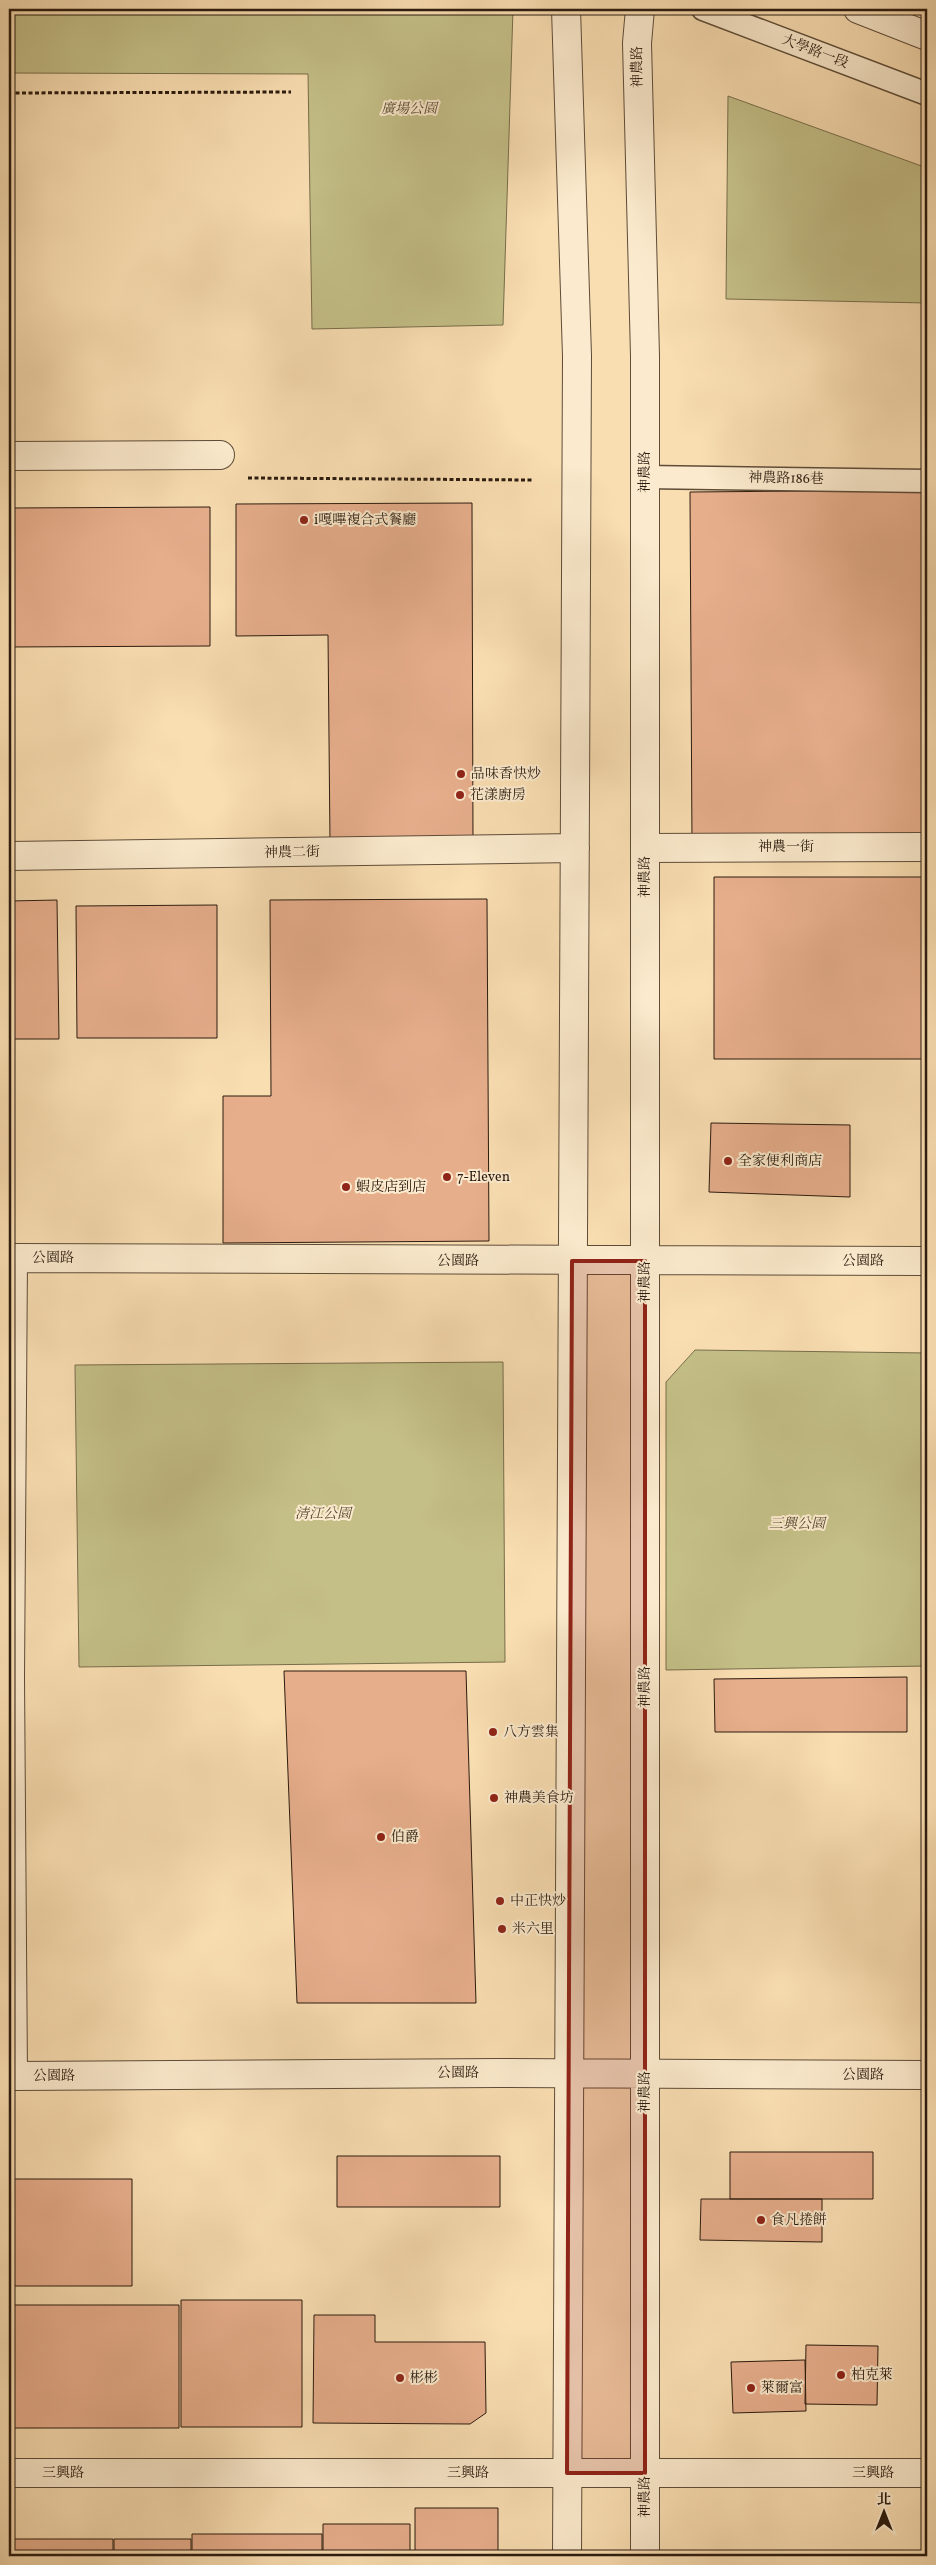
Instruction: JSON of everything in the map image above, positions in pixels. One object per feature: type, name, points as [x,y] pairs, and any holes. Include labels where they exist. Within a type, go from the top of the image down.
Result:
[{"type":"street","points":[[566,9],[577,356],[567,2556]]},
{"type":"street","name":"神農路","points":[[640,9],[637,43],[645,356],[645,2556]]},
{"type":"street","points":[[858,9],[927,36]]},
{"type":"street","points":[[9,456],[220,455]]},
{"type":"street","name":"神農一街","points":[[645,848],[927,846]]},
{"type":"street","name":"神農二街","points":[[9,856],[575,848]]},
{"type":"street","name":"公園路","points":[[927,1261],[572,1261],[11,1256],[9,1678],[13,2076],[927,2075]]},
{"type":"street","name":"三興路","points":[[9,2473],[927,2473]]},
{"type":"lane","name":"大學路一段","points":[[703,9],[927,94]]},
{"type":"lane","name":"神農路186巷","points":[[645,477],[927,480]]},
{"type":"path","points":[[9,11],[20,9]]},
{"type":"path","points":[[9,93],[291,92]]},
{"type":"path","points":[[239,478],[532,480]]},
{"type":"highlighted area","points":[[572,1261],[645,1261],[645,2473],[567,2473]]},
{"type":"green space","name":"廣場公園","points":[[9,9],[513,9],[503,325],[312,329],[308,74],[9,73]]},
{"type":"green space","points":[[728,96],[927,168],[927,303],[726,299]]},
{"type":"green space","name":"三興公園","points":[[695,1350],[927,1353],[927,1666],[666,1670],[666,1382]]},
{"type":"green space","name":"清江公園","points":[[503,1362],[505,1662],[79,1667],[75,1365]]},
{"type":"building","points":[[927,490],[927,843],[692,844],[690,492]]},
{"type":"building","points":[[472,503],[473,842],[330,842],[328,635],[236,636],[236,504]]},
{"type":"building","points":[[210,507],[210,646],[9,647],[9,508]]},
{"type":"building","points":[[714,877],[927,877],[927,1059],[714,1059]]},
{"type":"building","points":[[487,899],[489,1241],[223,1243],[223,1096],[271,1096],[270,900]]},
{"type":"building","points":[[57,900],[59,1039],[9,1039],[9,901]]},
{"type":"building","points":[[217,905],[217,1038],[77,1038],[76,906]]},
{"type":"building","points":[[711,1123],[850,1125],[850,1197],[709,1192]]},
{"type":"building","name":"伯爵","points":[[284,1671],[466,1671],[476,2003],[297,2003]]},
{"type":"building","points":[[907,1677],[907,1732],[715,1732],[714,1679]]},
{"type":"building","points":[[730,2152],[873,2152],[873,2199],[730,2199]]},
{"type":"building","points":[[337,2156],[500,2156],[500,2207],[337,2207]]},
{"type":"building","points":[[9,2179],[132,2179],[132,2286],[9,2286]]},
{"type":"building","name":"食凡捲餅","points":[[701,2199],[822,2199],[822,2242],[700,2240]]},
{"type":"building","points":[[181,2300],[302,2300],[302,2427],[181,2427]]},
{"type":"building","points":[[9,2305],[179,2305],[179,2428],[9,2428]]},
{"type":"building","name":"彬彬","points":[[314,2315],[375,2315],[375,2342],[485,2342],[486,2413],[470,2424],[313,2423]]},
{"type":"building","name":"柏克萊","points":[[806,2345],[878,2346],[877,2405],[805,2404]]},
{"type":"building","points":[[805,2360],[806,2411],[733,2413],[731,2362]]},
{"type":"building","points":[[415,2508],[498,2508],[498,2556],[415,2556]]},
{"type":"building","points":[[323,2524],[410,2524],[410,2556],[323,2556]]},
{"type":"building","points":[[927,2526],[927,2556],[926,2556]]},
{"type":"building","points":[[192,2534],[322,2534],[322,2556],[192,2556]]},
{"type":"building","points":[[9,2539],[113,2539],[113,2556],[9,2556]]},
{"type":"building","points":[[114,2539],[191,2539],[191,2556],[114,2556]]},
{"type":"place","name":"i嘎嗶複合式餐廳","points":[[304,520]]},
{"type":"place","name":"品味香快炒","points":[[461,774]]},
{"type":"place","name":"花漾廚房","points":[[460,795]]},
{"type":"place","name":"全家便利商店","points":[[728,1161]]},
{"type":"place","name":"7-Eleven","points":[[447,1177]]},
{"type":"place","name":"蝦皮店到店","points":[[346,1187]]},
{"type":"place","name":"八方雲集","points":[[493,1732]]},
{"type":"place","name":"神農美食坊","points":[[494,1798]]},
{"type":"place","name":"伯爵","points":[[381,1837]]},
{"type":"place","name":"中正快炒","points":[[500,1901]]},
{"type":"place","name":"米六里","points":[[502,1929]]},
{"type":"place","name":"食凡捲餅","points":[[761,2220]]},
{"type":"place","name":"柏克萊","points":[[841,2375]]},
{"type":"place","name":"彬彬","points":[[400,2378]]},
{"type":"place","name":"萊爾富","points":[[751,2388]]}]
